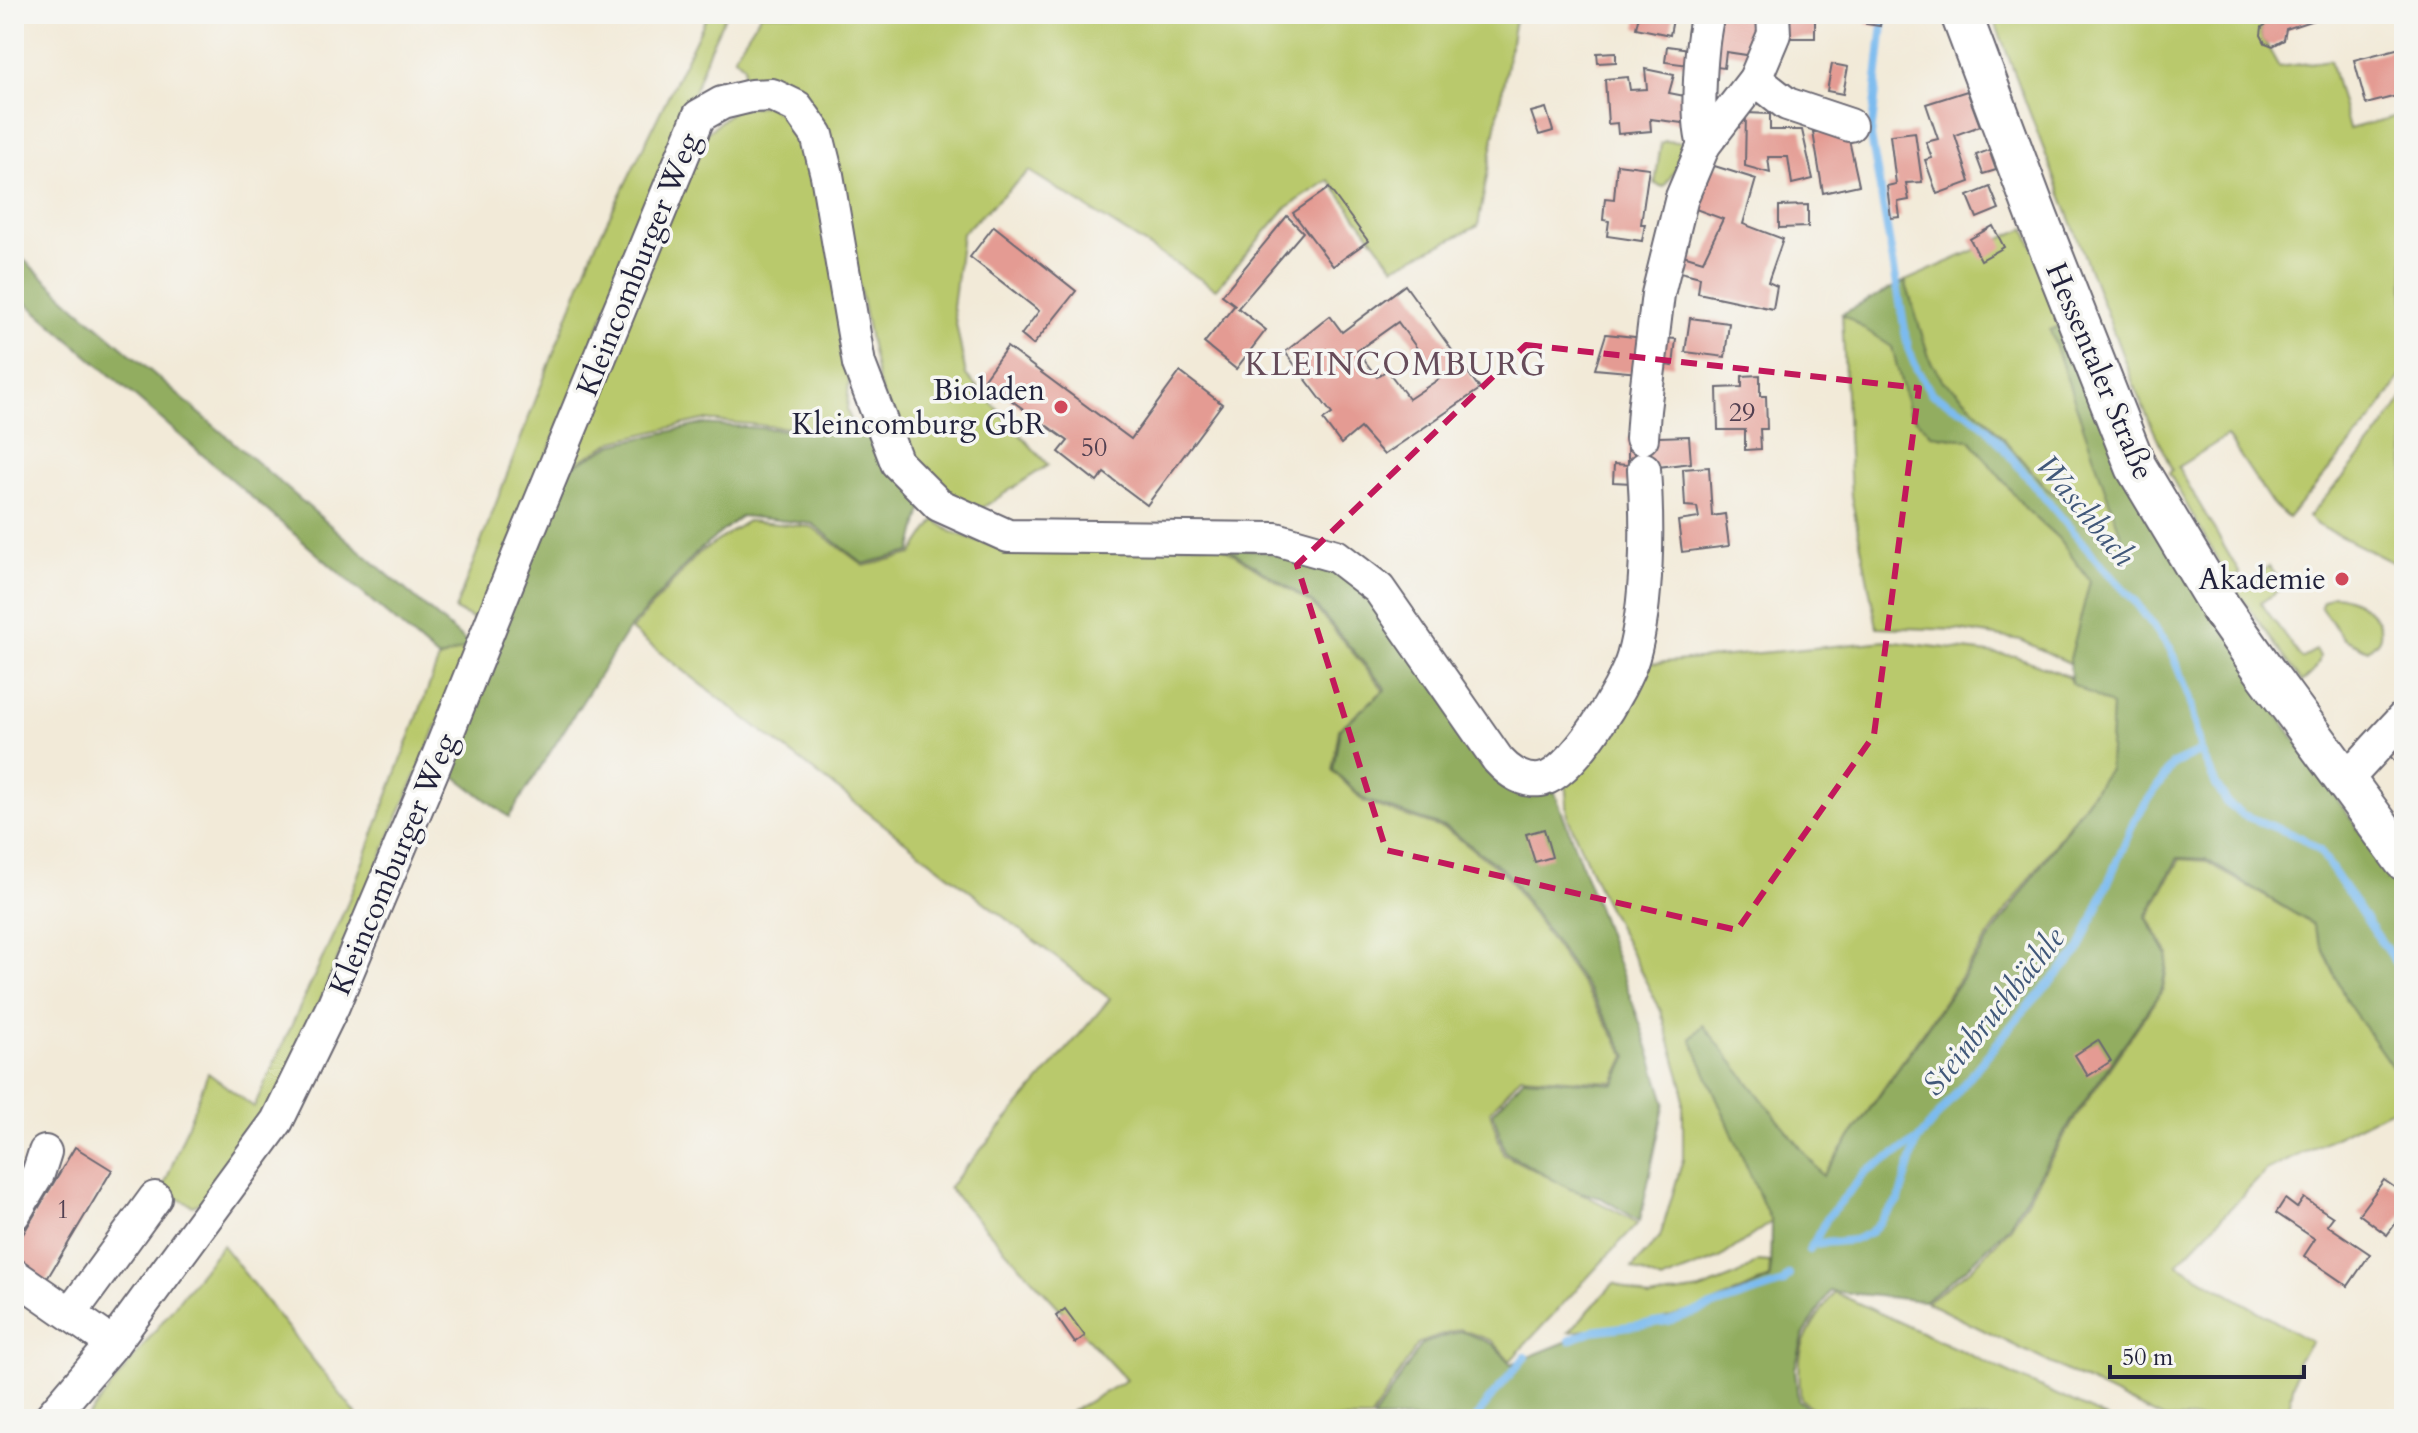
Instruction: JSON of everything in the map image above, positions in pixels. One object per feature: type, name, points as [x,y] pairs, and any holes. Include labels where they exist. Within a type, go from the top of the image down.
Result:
[{"type":"main road","name":"Hessentaler Straße","points":[[1961,14],[2136,467],[2221,609],[2303,701],[2346,780],[2404,860]]},
{"type":"street","name":"Kleincomburger Weg","points":[[1704,145],[1700,134],[1701,89],[1708,14]]},
{"type":"street","name":"Kleincomburger Weg","points":[[49,1419],[113,1344],[277,1121],[333,1006],[433,769],[699,116],[722,103],[772,95],[797,107],[817,135],[827,175],[859,364],[897,463],[939,505],[1008,536],[1276,539],[1336,556],[1379,589],[1506,769],[1529,780],[1542,780],[1560,772],[1604,718],[1633,659],[1643,603],[1644,410],[1658,294],[1682,197],[1704,145],[1755,79],[1774,34],[1773,14]]},
{"type":"street","points":[[1755,79],[1787,104],[1850,125]]},
{"type":"street","points":[[2346,780],[2404,717]]},
{"type":"street","points":[[14,1214],[38,1174],[45,1152]]},
{"type":"street","points":[[71,1313],[155,1198]]},
{"type":"street","points":[[14,1275],[113,1344]]},
{"type":"highlighted area","points":[[1526,345],[1919,388],[1874,735],[1737,930],[1386,850],[1297,565]]},
{"type":"green space","points":[[708,14],[726,14],[479,622],[455,610],[594,248]]},
{"type":"green space","points":[[761,14],[1516,14],[1478,226],[1394,267],[1329,180],[1285,209],[1216,289],[1029,171],[962,233],[953,308],[966,375],[1048,465],[979,510],[937,487],[900,444],[878,381],[837,172],[770,84],[743,80],[744,66],[734,56]]},
{"type":"green space","points":[[1992,14],[2265,14],[2271,21],[2262,27],[2261,35],[2279,67],[2330,60],[2349,129],[2404,114],[2404,372],[2372,420],[2288,518],[2273,505],[2227,436],[2178,467],[2240,574],[2229,581],[2169,473],[2172,470],[2138,396]]},
{"type":"green space","points":[[768,105],[807,136],[851,351],[847,410],[856,434],[703,420],[614,441],[560,472],[697,141],[735,109]]},
{"type":"green space","points":[[1661,143],[1692,143],[1664,187],[1655,184]]},
{"type":"green space","points":[[2025,228],[2067,323],[2051,330],[2124,541],[2047,489],[1987,420],[1943,381],[1930,360],[1905,281]]},
{"type":"green space","points":[[14,251],[471,646],[439,659],[14,292]]},
{"type":"green space","points":[[1905,281],[1930,360],[1943,381],[1987,420],[2047,489],[2123,541],[2050,330],[2067,323],[2274,709],[2404,894],[2404,1084],[2347,1002],[2312,924],[2205,859],[2178,858],[2146,917],[2168,956],[2162,989],[2071,1121],[2008,1227],[1969,1266],[1924,1301],[1830,1291],[1804,1334],[1795,1369],[1798,1400],[1821,1419],[1373,1419],[1422,1344],[1461,1331],[1493,1344],[1511,1364],[1583,1335],[1704,1309],[1770,1279],[1771,1222],[1691,1039],[1703,1025],[1823,1176],[2109,769],[2112,706],[2071,683],[2070,659],[2090,581],[2058,538],[2026,509],[1970,440],[1932,435],[1909,412],[1892,347],[1842,314]]},
{"type":"green space","points":[[1842,314],[1892,347],[1909,412],[1932,435],[1970,440],[2026,509],[2058,538],[2090,581],[2071,664],[2021,640],[1958,630],[1877,627],[1851,496]]},
{"type":"green space","points":[[2404,396],[2404,568],[2317,525],[2308,517],[2371,443]]},
{"type":"green space","points":[[703,424],[871,436],[923,505],[911,552],[863,564],[813,524],[741,516],[696,553],[628,630],[509,817],[456,777],[447,756],[559,473],[614,444]]},
{"type":"green space","points":[[935,520],[952,532],[1006,550],[1218,544],[1312,604],[1384,690],[1339,729],[1332,770],[1364,802],[1447,830],[1505,874],[1588,993],[1626,1056],[1614,1082],[1521,1076],[1490,1111],[1503,1154],[1638,1223],[1510,1361],[1493,1341],[1460,1329],[1419,1343],[1370,1419],[1058,1419],[1126,1380],[948,1188],[1110,999],[631,630],[698,554],[747,521],[812,527],[864,566],[912,554]]},
{"type":"green space","points":[[1221,544],[1333,565],[1376,601],[1494,769],[1551,782],[1644,1034],[1665,1102],[1640,1221],[1601,1198],[1570,1189],[1505,1152],[1493,1112],[1524,1078],[1615,1084],[1628,1056],[1590,992],[1506,872],[1447,828],[1365,800],[1333,770],[1340,729],[1386,689],[1313,603]]},
{"type":"green space","points":[[2269,566],[2284,586],[2261,603],[2302,659],[2315,650],[2320,656],[2314,671],[2302,682],[2237,591]]},
{"type":"green space","points":[[2333,595],[2357,602],[2377,620],[2379,637],[2368,650],[2344,639],[2321,608],[2322,603]]},
{"type":"green space","points":[[1886,641],[2015,656],[2068,676],[2071,683],[2112,706],[2109,769],[2008,908],[1823,1176],[1703,1025],[1691,1038],[1771,1222],[1720,1258],[1661,1281],[1632,1268],[1660,1237],[1683,1159],[1683,1087],[1661,1011],[1602,896],[1568,818],[1565,779],[1647,662]]},
{"type":"green space","points":[[471,646],[288,1076],[209,1199],[193,1206],[162,1191],[208,1073],[254,1107],[346,907],[439,659]]},
{"type":"green space","points":[[2180,859],[2205,861],[2312,924],[2347,1002],[2404,1084],[2404,1103],[2266,1171],[2177,1264],[2311,1342],[2298,1360],[2287,1419],[2164,1419],[1926,1302],[1972,1268],[2011,1227],[2072,1123],[2163,990],[2169,955],[2148,917]]},
{"type":"green space","points":[[222,1245],[360,1419],[86,1419]]},
{"type":"green space","points":[[1758,1261],[1770,1262],[1769,1278],[1703,1308],[1642,1324],[1569,1332],[1614,1283],[1649,1298],[1700,1290],[1738,1275]]},
{"type":"green space","points":[[1834,1292],[2109,1419],[1824,1419],[1801,1399],[1799,1366],[1809,1330]]},
{"type":"building","points":[[1639,14],[1674,14],[1670,35],[1636,28]]},
{"type":"building","points":[[1715,14],[1766,17],[1760,57],[1726,52],[1724,68],[1708,66]]},
{"type":"building","points":[[1782,14],[1815,14],[1815,38],[1782,38]]},
{"type":"building","points":[[1868,14],[1882,14],[1880,26],[1866,24]]},
{"type":"building","points":[[2265,14],[2288,17],[2297,14],[2329,15],[2286,29],[2284,40],[2273,46],[2265,43],[2261,35],[2262,27],[2271,21]]},
{"type":"building","points":[[1667,46],[1698,50],[1697,66],[1665,62]]},
{"type":"building","points":[[2404,47],[2404,94],[2366,104],[2354,60]]},
{"type":"building","points":[[1616,52],[1616,62],[1598,63],[1597,53]]},
{"type":"building","points":[[1832,64],[1848,67],[1843,94],[1827,91]]},
{"type":"building","points":[[1645,69],[1674,75],[1669,93],[1695,98],[1690,124],[1650,119],[1651,131],[1618,134],[1617,123],[1608,124],[1605,79],[1628,77],[1630,90],[1647,89]]},
{"type":"building","points":[[1967,91],[1980,126],[1955,135],[1970,182],[1937,194],[1925,160],[1932,158],[1926,142],[1938,139],[1926,104]]},
{"type":"building","points":[[1546,108],[1553,131],[1539,135],[1531,112]]},
{"type":"building","points":[[1746,113],[1770,114],[1770,130],[1802,130],[1813,179],[1792,184],[1788,157],[1768,157],[1770,173],[1745,166]]},
{"type":"building","points":[[1847,131],[1859,185],[1823,193],[1813,132]]},
{"type":"building","points":[[1915,132],[1922,182],[1906,183],[1909,200],[1898,202],[1900,217],[1891,218],[1887,186],[1896,184],[1890,135]]},
{"type":"building","points":[[1989,150],[1996,170],[1983,174],[1976,155]]},
{"type":"building","points":[[1617,164],[1649,168],[1641,224],[1645,224],[1642,241],[1607,236],[1609,221],[1603,220],[1605,198],[1614,199]]},
{"type":"building","points":[[1708,164],[1756,179],[1743,224],[1783,239],[1768,282],[1777,286],[1773,309],[1698,293],[1700,277],[1669,269],[1673,252],[1703,261],[1723,219],[1690,207]]},
{"type":"building","points":[[1990,187],[1999,209],[1977,218],[1968,196]]},
{"type":"building","points":[[1329,188],[1368,241],[1333,266],[1293,213]]},
{"type":"building","points":[[1808,205],[1808,227],[1779,228],[1779,206]]},
{"type":"building","points":[[1287,216],[1303,232],[1238,308],[1266,330],[1236,369],[1204,343],[1235,305],[1222,295]]},
{"type":"building","points":[[994,226],[1076,291],[1033,345],[1021,335],[1039,311],[970,257]]},
{"type":"building","points":[[1993,226],[2004,247],[1981,260],[1970,239]]},
{"type":"building","points":[[1405,285],[1480,389],[1384,455],[1360,428],[1341,444],[1323,420],[1332,414],[1285,352],[1330,316],[1342,332]],"holes":[[[1398,322],[1439,379],[1409,399],[1387,370],[1377,377],[1357,351]]]},
{"type":"building","points":[[1690,318],[1729,323],[1725,357],[1685,352]]},
{"type":"building","points":[[1606,334],[1644,338],[1639,373],[1595,369]]},
{"type":"building","points":[[1662,338],[1676,339],[1673,366],[1659,364]]},
{"type":"building","points":[[1007,347],[1131,439],[1180,372],[1222,404],[1147,505],[1104,473],[1097,482],[1059,452],[1068,441],[983,380]]},
{"type":"building","points":[[1760,375],[1760,396],[1766,396],[1767,429],[1760,429],[1761,449],[1745,450],[1745,430],[1718,430],[1717,388],[1742,387],[1742,376]]},
{"type":"building","points":[[1689,436],[1691,463],[1658,467],[1632,483],[1613,482],[1614,464],[1628,465],[1628,438]]},
{"type":"building","points":[[1709,467],[1712,516],[1725,514],[1729,546],[1682,552],[1678,521],[1699,518],[1697,507],[1685,506],[1683,469]]},
{"type":"building","points":[[2404,740],[2404,768],[2401,771],[2387,751]]},
{"type":"building","points":[[1544,829],[1552,857],[1535,862],[1526,834]]},
{"type":"building","points":[[2098,1040],[2111,1061],[2088,1076],[2075,1055]]},
{"type":"building","points":[[75,1147],[112,1170],[44,1284],[14,1266],[14,1249]]},
{"type":"building","points":[[2384,1180],[2404,1194],[2404,1212],[2387,1235],[2359,1214]]},
{"type":"building","points":[[2304,1198],[2333,1217],[2327,1225],[2370,1254],[2348,1286],[2304,1256],[2315,1239],[2276,1213],[2285,1199],[2297,1208]]},
{"type":"building","points":[[1065,1309],[1085,1336],[1075,1343],[1056,1316]]},
{"type":"waterway","name":"Waschbach","points":[[1884,14],[1871,137],[1908,348],[1917,370],[1932,394],[1967,412],[1987,428],[2099,563],[2134,600],[2170,648],[2190,699],[2201,751],[2228,804],[2243,815],[2300,837],[2319,850],[2404,975]]},
{"type":"waterway","name":"Steinbruchbächle","points":[[1809,1250],[1813,1244],[1854,1240],[1871,1232],[1899,1200],[1917,1141],[2021,1014],[2079,951],[2135,819],[2173,764],[2201,751]]},
{"type":"waterway","name":"Steinbruchbächle","points":[[1813,1244],[1827,1218],[1866,1172],[1917,1141]]},
{"type":"waterway","name":"Steinbruchbächle","points":[[1570,1340],[1592,1331],[1669,1321],[1783,1283],[1789,1275]]},
{"type":"waterway","name":"Steinbruchbächle","points":[[1476,1419],[1525,1357]]},
{"type":"place","name":"Bioladen Kleincomburg GbR","points":[[1061,407]]},
{"type":"place","name":"Akademie","points":[[2342,579]]},
{"type":"district","name":"KLEINCOMBURG","points":[[1396,364]]}]
